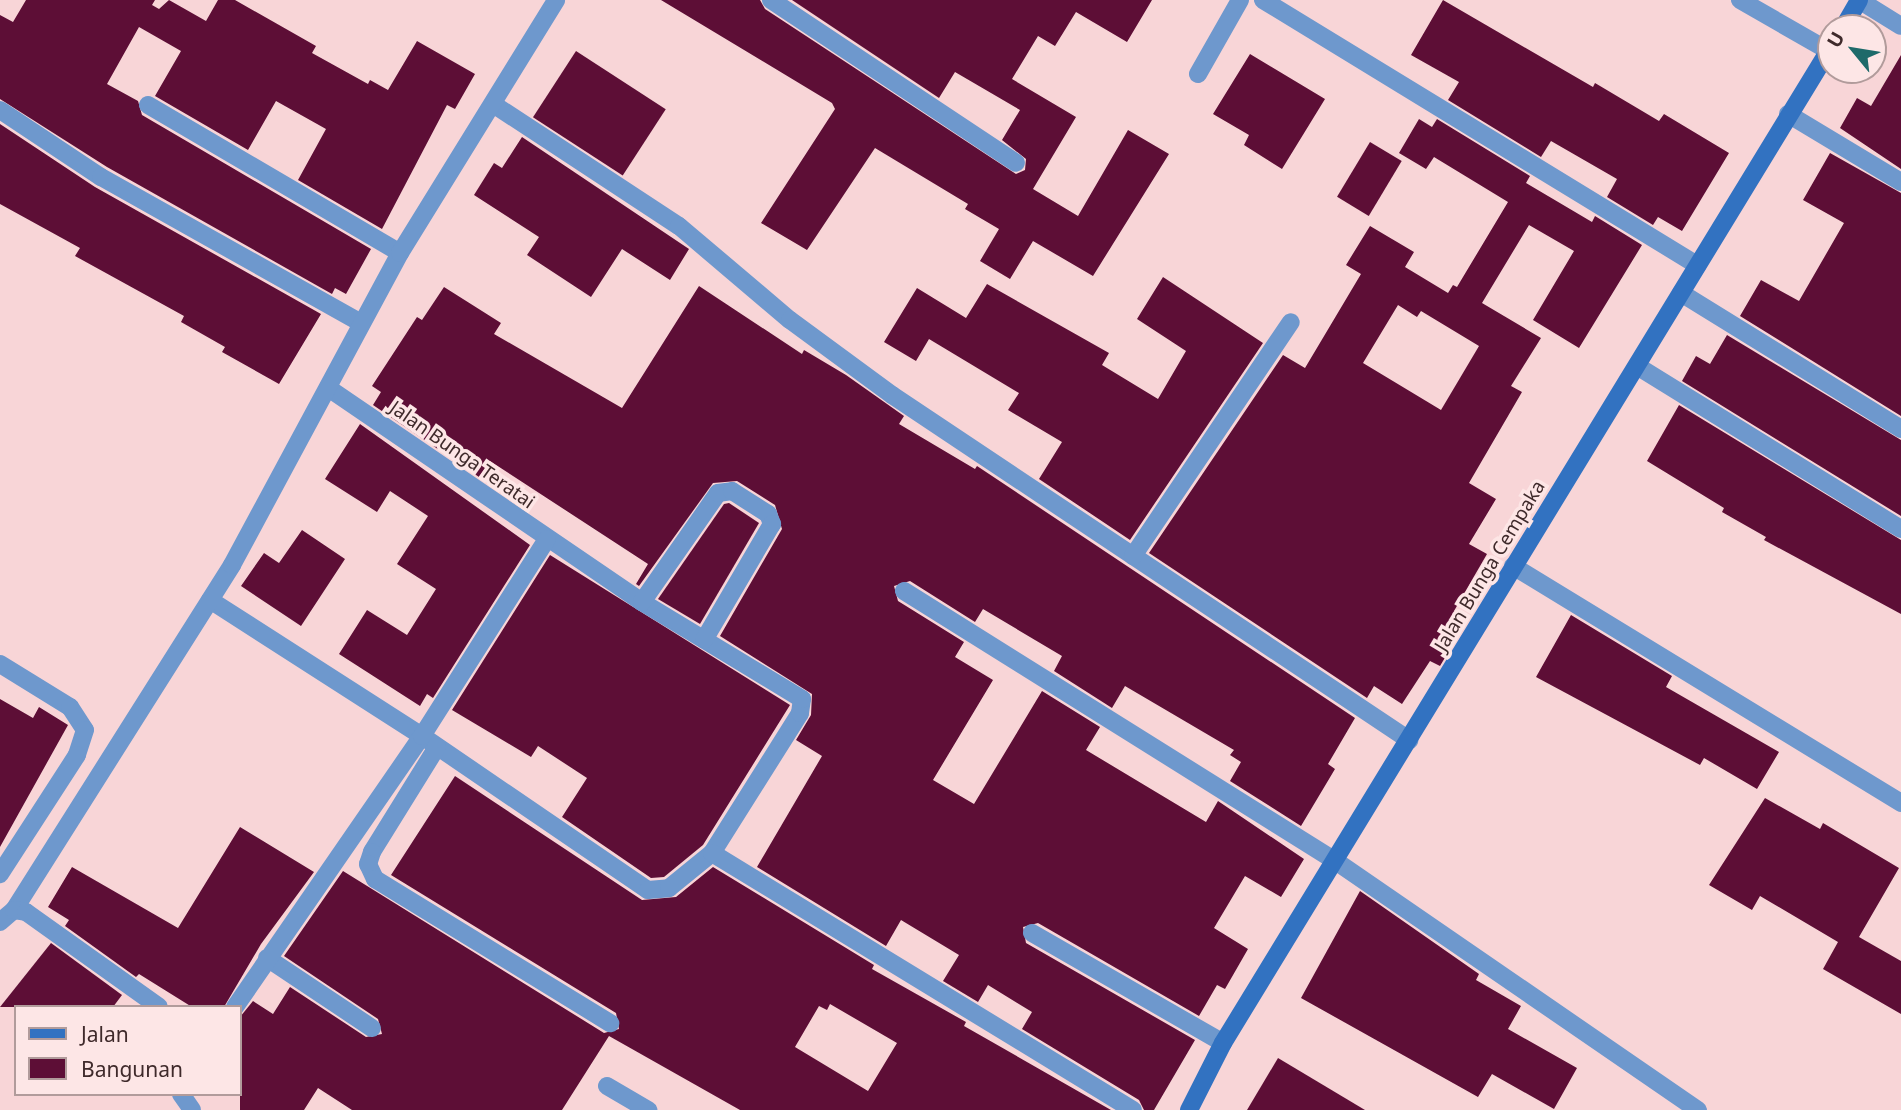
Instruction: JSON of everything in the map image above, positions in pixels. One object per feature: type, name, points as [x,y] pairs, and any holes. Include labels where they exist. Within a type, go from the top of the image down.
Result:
[{"type":"street","points":[[0,922],[14,910],[210,600],[400,253],[556,0]]},
{"type":"street","points":[[771,0],[1016,163]]},
{"type":"street","points":[[1198,74],[1240,0]]},
{"type":"street","points":[[1263,0],[1697,265]]},
{"type":"street","points":[[1740,0],[1817,42]]},
{"type":"street","points":[[1859,0],[1901,26]]},
{"type":"street","name":"Jalan Bunga Cempaka","points":[[1189,1110],[1223,1043],[1337,862],[1513,566],[1817,69]]},
{"type":"street","points":[[493,104],[679,226],[790,320],[862,372],[1409,740]]},
{"type":"street","points":[[148,105],[400,253]]},
{"type":"street","points":[[0,110],[101,177],[362,323]]},
{"type":"street","points":[[1788,114],[1901,182]]},
{"type":"street","points":[[1681,293],[1901,429]]},
{"type":"street","points":[[1133,556],[1291,322]]},
{"type":"street","points":[[1637,366],[1901,529]]},
{"type":"street","name":"Jalan Bunga Teratai","points":[[328,388],[642,602],[802,699],[803,708],[712,853]]},
{"type":"street","points":[[642,602],[718,493],[732,491],[768,514],[772,524],[704,640]]},
{"type":"street","points":[[547,539],[429,741],[368,864],[375,879],[610,1023]]},
{"type":"street","points":[[1513,566],[1901,803]]},
{"type":"street","points":[[904,591],[1337,862],[1698,1110]]},
{"type":"street","points":[[210,600],[429,741],[641,887],[670,888],[712,853],[1133,1110]]},
{"type":"street","points":[[0,664],[70,707],[85,730],[77,755],[1,870]]},
{"type":"street","points":[[236,1005],[267,958],[429,741]]},
{"type":"street","points":[[14,910],[48,925],[156,1005]]},
{"type":"street","points":[[1032,933],[1223,1043]]},
{"type":"street","points":[[267,958],[372,1028]]},
{"type":"street","points":[[607,1086],[648,1110]]},
{"type":"building","points":[[26,0],[155,0],[152,5],[159,9],[169,0],[206,21],[218,0],[235,0],[316,46],[312,53],[368,84],[370,80],[388,90],[417,41],[475,74],[455,109],[447,105],[382,229],[298,180],[326,129],[276,101],[248,150],[155,96],[181,51],[139,27],[107,84],[138,101],[142,115],[371,249],[346,294],[335,288],[332,294],[107,167],[0,99],[0,15],[13,22]]},
{"type":"building","points":[[661,0],[760,0],[765,9],[1016,174],[1025,170],[1026,159],[1002,140],[1020,110],[955,72],[939,98],[792,0],[1152,0],[1127,42],[1076,12],[1055,46],[1038,36],[1012,79],[1076,117],[1033,189],[1078,216],[1128,130],[1169,154],[1093,276],[1033,241],[1010,279],[980,261],[999,229],[965,209],[968,204],[875,148],[807,250],[761,223],[835,109],[832,103]]},
{"type":"building","points":[[1443,0],[1593,87],[1595,83],[1659,121],[1664,114],[1729,153],[1682,231],[1658,217],[1653,225],[1607,197],[1617,179],[1551,141],[1541,157],[1448,100],[1459,82],[1411,55]]},
{"type":"building","points":[[576,51],[666,109],[623,176],[533,117]]},
{"type":"building","points":[[1250,54],[1325,99],[1282,169],[1244,145],[1249,135],[1213,114]]},
{"type":"building","points":[[1901,55],[1901,169],[1840,128],[1857,98],[1871,106],[1884,84],[1887,84],[1887,79]]},
{"type":"building","points":[[1419,119],[1432,127],[1437,119],[1530,176],[1526,183],[1592,222],[1595,216],[1642,245],[1579,348],[1533,320],[1574,251],[1529,225],[1482,303],[1541,338],[1511,386],[1522,392],[1469,483],[1496,499],[1469,544],[1487,554],[1454,611],[1468,619],[1440,666],[1430,661],[1402,704],[1374,686],[1367,698],[1149,553],[1283,355],[1305,368],[1361,274],[1346,265],[1370,226],[1414,252],[1405,267],[1448,293],[1453,285],[1457,287],[1508,202],[1434,157],[1426,169],[1399,153]],"holes":[[[1398,305],[1417,317],[1421,311],[1479,346],[1441,410],[1363,363]]]},
{"type":"building","points":[[0,124],[95,187],[321,314],[279,384],[222,352],[225,347],[181,322],[184,316],[75,256],[80,248],[0,204]]},
{"type":"building","points":[[522,137],[689,249],[670,280],[622,249],[591,297],[527,255],[539,237],[474,195],[494,163],[502,168]]},
{"type":"building","points":[[1370,142],[1402,161],[1369,216],[1337,197]]},
{"type":"building","points":[[1830,153],[1901,193],[1901,416],[1740,316],[1761,280],[1799,301],[1844,223],[1803,200]]},
{"type":"building","points":[[1163,277],[1263,343],[1130,540],[1039,479],[1062,442],[1008,410],[1019,393],[929,339],[916,361],[884,342],[917,288],[966,318],[987,284],[1109,353],[1102,365],[1158,399],[1186,351],[1137,319]]},
{"type":"building","points":[[699,286],[802,354],[804,350],[846,375],[904,416],[899,424],[975,469],[977,466],[1355,718],[1328,764],[1335,769],[1301,826],[1230,781],[1241,762],[1230,755],[1234,750],[1125,686],[1112,708],[1054,671],[1062,656],[983,609],[975,622],[910,581],[894,586],[898,601],[964,642],[955,657],[993,680],[933,780],[974,804],[1042,691],[1100,727],[1086,750],[1206,822],[1218,801],[1304,859],[1281,897],[1245,876],[1214,928],[1248,949],[1225,989],[1217,985],[1199,1016],[1038,923],[1023,927],[1026,943],[1195,1040],[1154,1110],[1144,1110],[1139,1100],[1022,1029],[1032,1012],[988,985],[978,1002],[943,981],[959,955],[901,920],[886,946],[757,867],[822,756],[796,740],[811,715],[812,694],[720,636],[782,529],[775,505],[737,481],[713,483],[639,586],[636,584],[648,564],[490,461],[479,477],[373,405],[381,392],[372,386],[417,317],[422,320],[444,287],[501,323],[494,334],[622,408]]},
{"type":"building","points":[[1727,335],[1901,440],[1901,516],[1682,381],[1696,356],[1710,364]]},
{"type":"building","points":[[1679,405],[1901,540],[1901,614],[1764,540],[1766,537],[1722,512],[1724,508],[1647,461]]},
{"type":"building","points":[[360,424],[530,545],[433,698],[427,694],[420,706],[339,654],[367,610],[407,635],[436,589],[397,564],[428,516],[390,491],[377,512],[325,479]]},
{"type":"building","points":[[729,503],[759,523],[700,624],[658,599],[724,504]]},
{"type":"building","points":[[302,530],[345,559],[301,626],[241,586],[264,553],[279,563]]},
{"type":"building","points":[[550,555],[790,705],[703,845],[664,877],[651,878],[562,817],[587,778],[538,746],[531,757],[452,710]]},
{"type":"building","points":[[1571,615],[1672,676],[1666,687],[1779,752],[1757,789],[1704,758],[1700,765],[1536,677]]},
{"type":"building","points":[[0,699],[33,718],[39,707],[68,725],[0,847]]},
{"type":"building","points":[[455,776],[642,900],[676,897],[713,867],[874,965],[872,969],[966,1022],[964,1026],[1111,1110],[740,1110],[609,1036],[562,1110],[352,1110],[318,1088],[304,1110],[240,1110],[242,1015],[253,1001],[273,1014],[290,987],[366,1037],[382,1034],[378,1019],[284,956],[343,871],[604,1033],[619,1029],[616,1013],[391,875]],"holes":[[[830,1004],[897,1043],[868,1091],[795,1047],[819,1006],[827,1010]]]},
{"type":"building","points":[[1765,798],[1820,829],[1823,823],[1899,868],[1859,937],[1901,961],[1901,1014],[1823,969],[1838,942],[1760,896],[1752,910],[1709,885]]},
{"type":"building","points":[[240,827],[314,872],[261,944],[225,1005],[189,1005],[139,974],[136,977],[65,926],[69,920],[48,907],[72,867],[178,928]]},
{"type":"building","points":[[1360,891],[1479,974],[1476,980],[1521,1006],[1508,1029],[1577,1068],[1554,1109],[1492,1074],[1478,1097],[1301,998]]},
{"type":"building","points":[[51,943],[122,995],[114,1005],[0,1007]]},
{"type":"building","points":[[1278,1058],[1365,1110],[1247,1110]]}]
